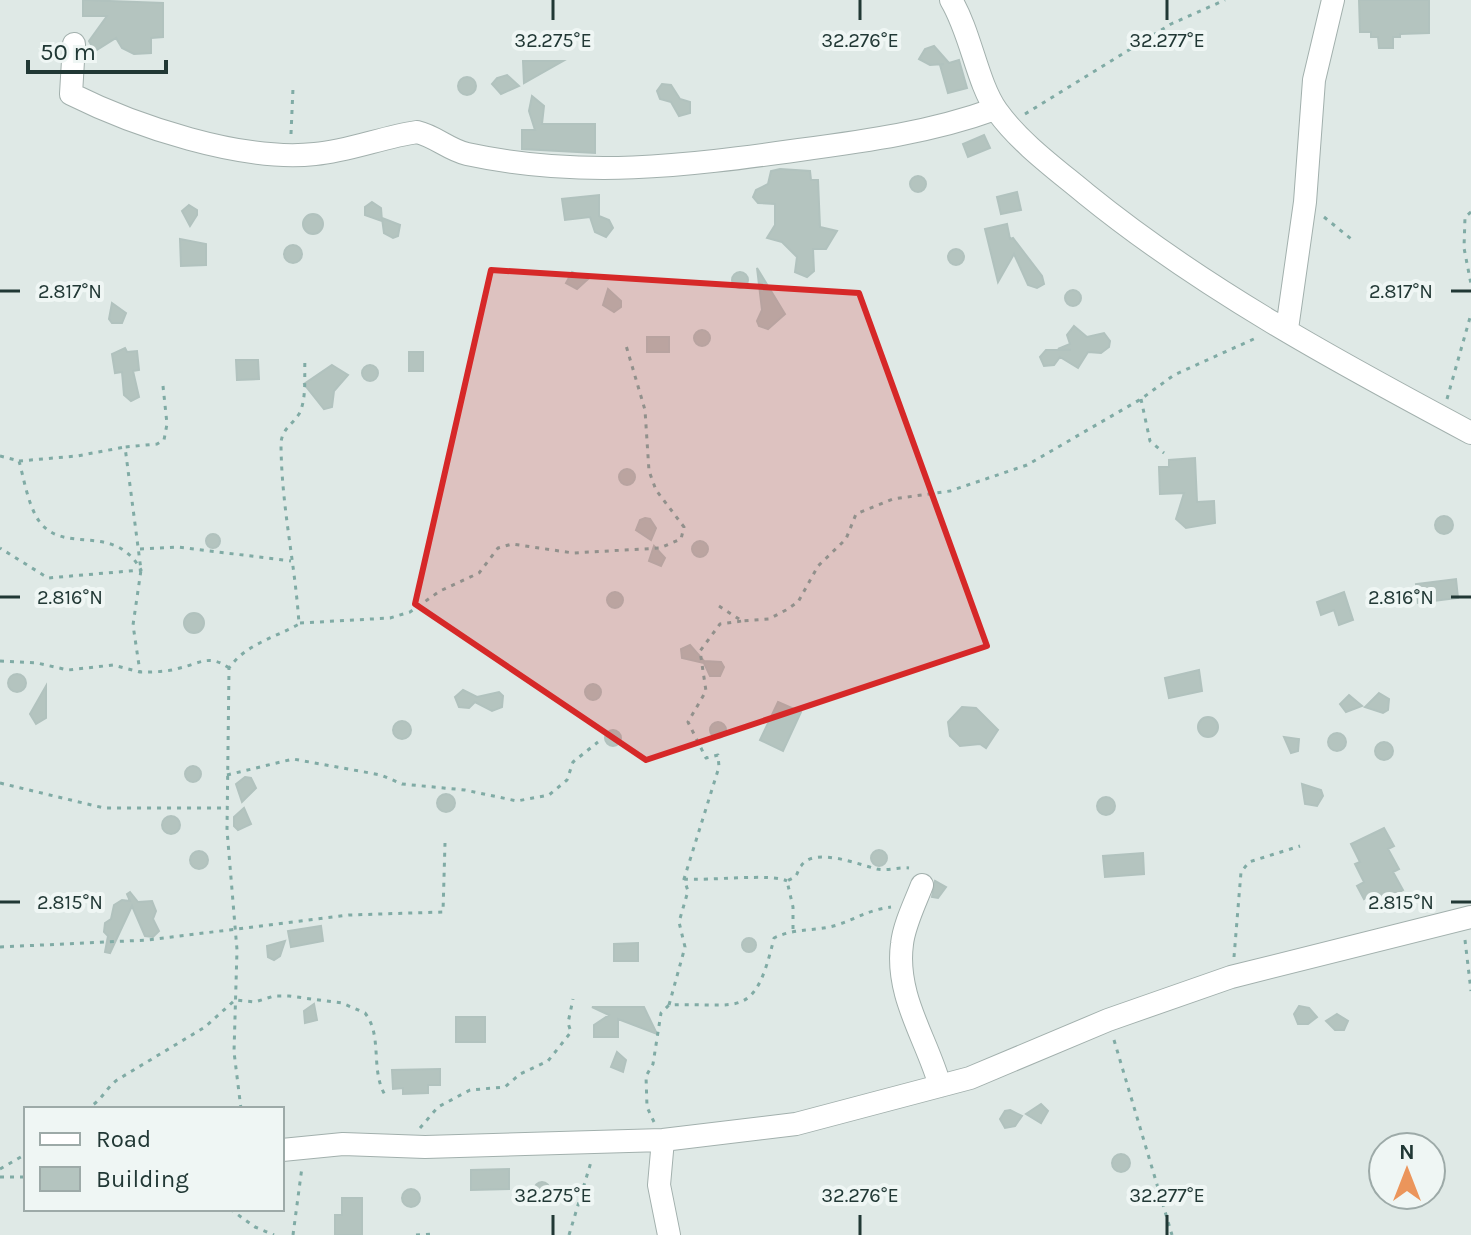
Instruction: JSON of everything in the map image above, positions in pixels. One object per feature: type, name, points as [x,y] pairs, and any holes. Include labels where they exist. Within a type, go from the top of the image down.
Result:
[{"type":"street","points":[[951,0],[1002,117],[1056,169],[1148,244],[1287,329],[1471,433]]},
{"type":"street","points":[[1287,329],[1305,202],[1314,80],[1333,0]]},
{"type":"street","points":[[74,44],[71,94],[99,108],[199,142],[294,154],[314,155],[417,132],[432,136],[463,153],[525,163],[622,170],[704,164],[1002,117]]},
{"type":"street","points":[[922,885],[902,943],[904,984],[914,1024],[930,1053],[940,1086]]},
{"type":"street","points":[[293,1149],[343,1144],[405,1146],[663,1140],[796,1124],[940,1086],[1108,1020],[1231,977],[1467,919]]},
{"type":"street","points":[[663,1140],[659,1185],[669,1235]]},
{"type":"path","points":[[1002,117],[1171,24],[1225,0]]},
{"type":"path","points":[[293,88],[290,113],[294,154]]},
{"type":"path","points":[[1305,202],[1355,242]]},
{"type":"path","points":[[1471,212],[1465,217],[1464,248],[1471,284]]},
{"type":"path","points":[[1443,418],[1471,314]]},
{"type":"path","points":[[663,1140],[647,1107],[646,1076],[653,1064],[661,1013],[669,1005],[685,947],[679,922],[688,891],[684,879],[719,767],[718,755],[706,758],[688,722],[706,691],[700,651],[720,624],[769,619],[798,602],[818,566],[846,539],[856,514],[868,507],[926,492],[950,491],[1027,465],[1141,399],[1174,375],[1217,353],[1287,329]]},
{"type":"path","points":[[241,1107],[234,1052],[235,927],[227,775],[229,668],[255,644],[273,639],[299,624],[390,618],[410,612],[440,591],[479,573],[498,548],[512,544],[573,553],[660,548],[681,539],[684,527],[656,490],[649,471],[645,410],[625,342]]},
{"type":"path","points":[[299,624],[284,521],[281,442],[283,431],[298,415],[302,404],[305,359]]},
{"type":"path","points":[[0,456],[19,461],[157,444],[164,440],[167,424],[163,386]]},
{"type":"path","points":[[1141,399],[1150,441],[1164,453]]},
{"type":"path","points":[[125,447],[141,570],[133,625],[140,672]]},
{"type":"path","points":[[19,461],[39,520],[60,535],[115,543],[132,554],[141,570]]},
{"type":"path","points":[[138,549],[178,547],[291,561]]},
{"type":"path","points":[[0,548],[48,578],[141,570]]},
{"type":"path","points":[[719,606],[742,621]]},
{"type":"path","points":[[0,661],[37,663],[68,670],[113,665],[140,672],[182,668],[203,659],[219,661],[229,668]]},
{"type":"path","points":[[227,775],[293,759],[381,775],[402,784],[465,790],[517,801],[549,795],[567,780],[573,762],[584,750],[598,742]]},
{"type":"path","points":[[0,783],[104,808],[228,808]]},
{"type":"path","points":[[0,947],[148,940],[235,927],[316,922],[349,915],[443,912],[445,843]]},
{"type":"path","points":[[1231,977],[1241,872],[1249,862],[1300,846]]},
{"type":"path","points":[[787,881],[795,877],[801,865],[809,860],[834,858],[854,860],[879,870],[916,869],[922,885]]},
{"type":"path","points":[[684,879],[716,881],[777,876],[787,881]]},
{"type":"path","points":[[787,881],[793,929]]},
{"type":"path","points":[[669,1005],[734,1007],[757,992],[774,938],[793,929],[835,926],[863,911],[914,908]]},
{"type":"path","points":[[1467,919],[1471,991]]},
{"type":"path","points":[[88,1107],[102,1099],[106,1089],[117,1080],[205,1027],[235,1000],[255,1002],[274,996],[342,1003],[365,1013],[374,1037],[377,1081],[385,1095]]},
{"type":"path","points":[[405,1146],[438,1107],[470,1090],[505,1087],[520,1074],[548,1061],[571,1032],[568,1023],[573,999]]},
{"type":"path","points":[[1108,1020],[1172,1235]]},
{"type":"path","points":[[569,1235],[598,1140]]},
{"type":"path","points":[[293,1149],[293,1235]]},
{"type":"path","points":[[0,1169],[24,1155]]},
{"type":"path","points":[[0,1177],[24,1177]]},
{"type":"path","points":[[233,1211],[255,1227],[274,1235]]},
{"type":"path","points":[[416,1235],[433,1234]]},
{"type":"highlighted area","points":[[491,270],[859,293],[987,646],[646,760],[415,604]]},
{"type":"building","points":[[83,0],[163,3],[163,37],[151,38],[151,53],[134,54],[122,48],[116,38],[95,51],[89,41],[107,16],[83,16]]},
{"type":"building","points":[[1359,0],[1429,0],[1429,33],[1400,34],[1400,37],[1393,37],[1393,48],[1379,48],[1378,37],[1371,37],[1371,32],[1360,32]]},
{"type":"building","points":[[934,46],[949,63],[959,60],[967,88],[948,93],[940,65],[944,64],[930,65],[919,59],[925,49]]},
{"type":"building","points":[[523,61],[563,61],[524,83]]},
{"type":"building","points":[[507,75],[519,86],[501,94],[492,84],[497,78]]},
{"type":"building","points":[[467,77],[476,86],[467,95],[458,86]]},
{"type":"building","points":[[662,84],[671,85],[680,99],[690,102],[690,113],[679,116],[671,102],[660,99],[657,91]]},
{"type":"building","points":[[532,96],[544,106],[542,124],[595,124],[595,153],[522,149],[522,130],[535,130],[529,111]]},
{"type":"building","points":[[984,135],[990,148],[968,157],[963,144]]},
{"type":"building","points":[[771,171],[810,171],[811,180],[818,180],[820,227],[837,231],[826,249],[813,249],[814,271],[807,277],[795,272],[797,257],[782,242],[767,238],[775,225],[775,204],[758,203],[753,197],[756,190],[768,184]]},
{"type":"building","points":[[915,176],[921,176],[926,184],[924,190],[915,192],[910,187],[910,181]]},
{"type":"building","points":[[1017,192],[1021,210],[1001,214],[997,197]]},
{"type":"building","points":[[599,195],[599,216],[609,220],[613,228],[606,237],[595,232],[590,217],[565,220],[562,199]]},
{"type":"building","points":[[372,202],[381,208],[382,221],[365,215],[365,207]]},
{"type":"building","points":[[189,205],[197,210],[190,226],[182,211]]},
{"type":"building","points":[[309,214],[317,214],[323,224],[317,234],[309,234],[303,228],[303,220]]},
{"type":"building","points":[[382,218],[400,225],[398,236],[393,238],[384,233]]},
{"type":"building","points":[[1007,224],[1010,239],[1013,238],[1042,276],[1044,284],[1037,288],[1028,285],[1014,254],[998,282],[985,229]]},
{"type":"building","points":[[180,239],[206,244],[206,265],[181,266]]},
{"type":"building","points":[[293,245],[302,254],[293,263],[284,254]]},
{"type":"building","points":[[953,249],[959,249],[964,257],[962,263],[953,265],[948,260],[948,254]]},
{"type":"building","points":[[757,268],[785,314],[768,329],[759,326],[757,321],[762,310]]},
{"type":"building","points":[[572,272],[588,279],[577,289],[566,283]]},
{"type":"building","points":[[740,272],[748,280],[740,288],[732,280]]},
{"type":"building","points":[[608,289],[621,301],[621,307],[614,312],[603,305]]},
{"type":"building","points":[[1070,290],[1076,290],[1081,298],[1079,304],[1070,306],[1065,301],[1065,295]]},
{"type":"building","points":[[112,303],[126,313],[122,323],[112,323],[109,319]]},
{"type":"building","points":[[1074,326],[1087,337],[1104,333],[1110,341],[1109,347],[1101,353],[1088,352],[1078,368],[1060,357],[1054,365],[1044,366],[1040,357],[1046,350],[1071,350],[1058,349],[1070,344],[1067,335]]},
{"type":"building","points":[[702,330],[708,332],[708,344],[702,346],[696,344],[694,338],[696,332]]},
{"type":"building","points":[[647,337],[669,337],[669,352],[647,352]]},
{"type":"building","points":[[125,348],[127,352],[137,351],[139,370],[133,371],[139,397],[131,401],[124,395],[122,372],[115,373],[112,354]]},
{"type":"building","points":[[409,352],[423,352],[423,371],[409,371]]},
{"type":"building","points":[[236,360],[258,360],[259,379],[237,380]]},
{"type":"building","points":[[332,365],[348,375],[334,391],[332,407],[324,409],[304,384]]},
{"type":"building","points":[[367,365],[373,365],[378,373],[376,379],[367,381],[362,376],[362,370]]},
{"type":"building","points":[[1195,458],[1197,502],[1214,501],[1215,523],[1186,528],[1176,519],[1184,493],[1160,494],[1159,467],[1169,467],[1169,460]]},
{"type":"building","points":[[624,469],[630,469],[635,477],[633,483],[624,485],[619,480],[619,474]]},
{"type":"building","points":[[1440,516],[1448,516],[1453,525],[1451,532],[1440,534],[1435,529],[1435,521]]},
{"type":"building","points":[[650,519],[656,528],[651,540],[636,530],[640,520]]},
{"type":"building","points":[[213,534],[220,541],[213,548],[206,541]]},
{"type":"building","points":[[697,541],[703,541],[708,549],[706,555],[697,557],[692,552],[692,546]]},
{"type":"building","points":[[654,546],[665,558],[661,566],[649,561]]},
{"type":"building","points":[[1456,579],[1458,598],[1418,603],[1416,584]]},
{"type":"building","points":[[612,592],[618,592],[623,600],[621,606],[612,608],[607,603],[607,597]]},
{"type":"building","points":[[1344,592],[1353,620],[1339,625],[1334,610],[1321,615],[1317,602]]},
{"type":"building","points":[[194,613],[201,616],[204,623],[201,630],[194,633],[187,630],[184,623],[187,616]]},
{"type":"building","points":[[690,645],[704,661],[721,662],[724,667],[720,676],[710,676],[704,663],[682,658],[681,649]]},
{"type":"building","points":[[1199,670],[1202,691],[1169,698],[1165,678]]},
{"type":"building","points":[[17,674],[26,683],[17,692],[8,683]]},
{"type":"building","points":[[593,684],[601,692],[593,700],[585,692]]},
{"type":"building","points":[[46,686],[46,718],[36,724],[30,714]]},
{"type":"building","points":[[463,690],[477,697],[499,692],[503,696],[502,707],[492,711],[475,702],[469,708],[459,707],[455,697]]},
{"type":"building","points":[[1379,693],[1389,699],[1388,710],[1383,713],[1365,707]]},
{"type":"building","points":[[1349,695],[1362,706],[1346,712],[1340,704]]},
{"type":"building","points":[[778,702],[801,712],[783,751],[760,740]]},
{"type":"building","points":[[962,707],[976,708],[998,730],[986,748],[980,744],[960,746],[950,736],[948,722]]},
{"type":"building","points":[[1208,717],[1215,720],[1218,727],[1215,734],[1208,737],[1201,734],[1198,727],[1201,720]]},
{"type":"building","points":[[402,721],[411,730],[402,739],[393,730]]},
{"type":"building","points":[[715,722],[721,722],[726,730],[724,736],[715,738],[710,733],[710,727]]},
{"type":"building","points":[[613,730],[619,732],[619,744],[613,746],[607,744],[605,738],[607,732]]},
{"type":"building","points":[[1337,733],[1346,742],[1337,751],[1328,742]]},
{"type":"building","points":[[1284,737],[1299,739],[1298,751],[1291,753]]},
{"type":"building","points":[[1384,742],[1393,751],[1384,760],[1375,751]]},
{"type":"building","points":[[193,766],[199,768],[199,780],[193,782],[187,780],[185,774],[187,768]]},
{"type":"building","points":[[245,777],[251,778],[256,788],[242,802],[236,784]]},
{"type":"building","points":[[1302,784],[1321,790],[1323,796],[1317,806],[1305,804]]},
{"type":"building","points":[[446,794],[455,803],[446,812],[437,803]]},
{"type":"building","points":[[1106,797],[1115,806],[1106,815],[1097,806]]},
{"type":"building","points":[[244,808],[251,824],[238,830],[234,826],[234,817]]},
{"type":"building","points":[[167,816],[175,816],[180,825],[178,832],[167,834],[162,829],[162,821]]},
{"type":"building","points":[[1384,828],[1394,846],[1388,849],[1399,869],[1393,872],[1403,890],[1374,905],[1369,896],[1364,899],[1357,886],[1364,882],[1355,864],[1360,862],[1351,844]]},
{"type":"building","points":[[879,850],[885,852],[885,864],[879,866],[873,864],[871,858],[873,852]]},
{"type":"building","points":[[199,851],[208,860],[199,869],[190,860]]},
{"type":"building","points":[[1143,853],[1144,874],[1105,877],[1103,856]]},
{"type":"building","points":[[935,881],[946,887],[938,898],[932,897]]},
{"type":"building","points":[[130,892],[138,902],[152,901],[156,911],[153,919],[159,931],[153,937],[145,936],[132,906],[110,953],[105,952],[108,936],[104,932],[105,923],[111,919],[114,905],[122,900],[130,901],[127,894]]},
{"type":"building","points":[[321,926],[323,941],[291,947],[288,931]]},
{"type":"building","points":[[749,938],[756,945],[749,952],[742,945]]},
{"type":"building","points":[[285,941],[280,956],[274,960],[268,957],[267,946]]},
{"type":"building","points":[[638,943],[638,961],[614,961],[614,944]]},
{"type":"building","points":[[314,1004],[317,1020],[305,1023],[304,1011]]},
{"type":"building","points":[[1299,1006],[1309,1008],[1317,1017],[1308,1024],[1298,1024],[1294,1014]]},
{"type":"building","points":[[592,1007],[644,1007],[657,1034],[618,1019],[618,1037],[594,1037],[594,1025],[609,1015]]},
{"type":"building","points":[[1337,1014],[1348,1021],[1344,1030],[1335,1030],[1326,1021]]},
{"type":"building","points":[[456,1017],[485,1017],[485,1042],[456,1042]]},
{"type":"building","points":[[617,1052],[626,1060],[623,1072],[611,1067]]},
{"type":"building","points":[[440,1069],[440,1085],[428,1085],[428,1093],[403,1094],[403,1088],[393,1089],[392,1070]]},
{"type":"building","points":[[1041,1104],[1048,1111],[1041,1123],[1026,1114]]},
{"type":"building","points":[[1005,1111],[1022,1116],[1015,1126],[1005,1128],[1000,1119]]},
{"type":"building","points":[[1121,1154],[1130,1163],[1121,1172],[1112,1163]]},
{"type":"building","points":[[509,1169],[509,1189],[471,1190],[471,1170]]},
{"type":"building","points":[[542,1182],[548,1184],[548,1196],[542,1198],[536,1196],[534,1190],[536,1184]]},
{"type":"building","points":[[407,1189],[415,1189],[420,1198],[418,1205],[407,1207],[402,1202],[402,1194]]},
{"type":"building","points":[[342,1198],[362,1198],[362,1235],[335,1235],[335,1215],[342,1215]]}]
